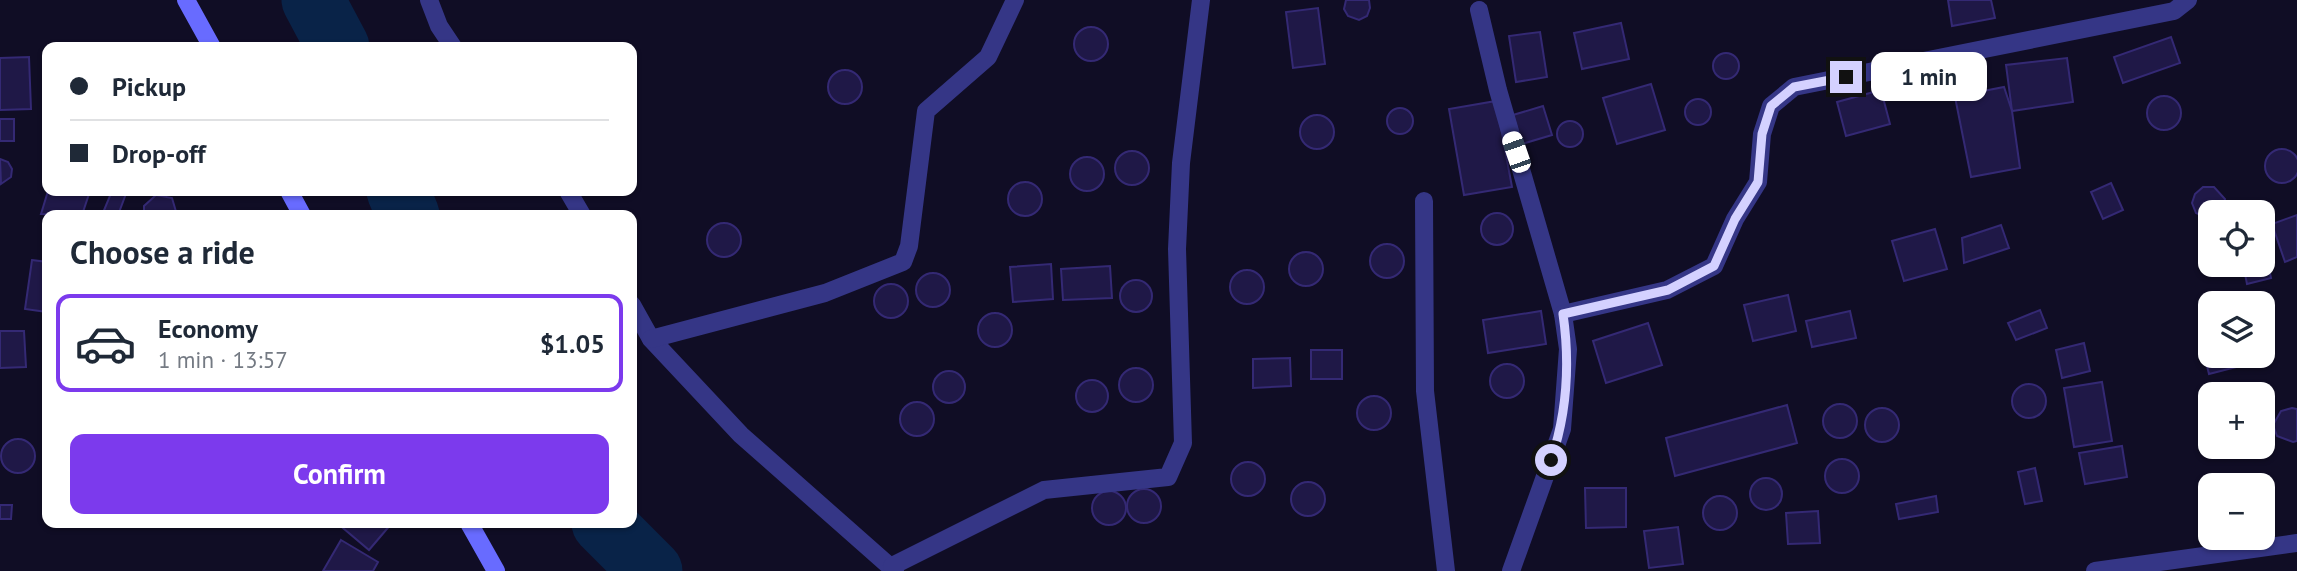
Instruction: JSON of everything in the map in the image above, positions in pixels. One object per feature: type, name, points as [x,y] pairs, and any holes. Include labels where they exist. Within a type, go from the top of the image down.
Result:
[{"type":"main road","points":[[186,0],[209,42]]},
{"type":"main road","points":[[472,528],[496,571]]},
{"type":"street","points":[[429,0],[439,26],[450,42]]},
{"type":"street","points":[[650,339],[825,293],[904,261],[909,246],[926,111],[988,57],[1015,0]]},
{"type":"street","points":[[637,314],[650,339],[741,435],[893,568],[1044,490],[1168,477],[1183,443],[1178,237],[1181,163],[1201,0]]},
{"type":"street","points":[[1563,314],[1668,290],[1714,266],[1735,219],[1758,182],[1762,134],[1771,106],[1794,87],[2174,11],[2188,0]]},
{"type":"street","points":[[1479,10],[1498,90],[1563,314],[1568,349],[1562,429],[1511,571]]},
{"type":"street","points":[[1424,201],[1425,391],[1446,571]]},
{"type":"street","points":[[2095,571],[2297,543]]},
{"type":"building","points":[[1346,0],[1369,0],[1367,16],[1359,20],[1348,16],[1344,9]]},
{"type":"building","points":[[1948,0],[1991,0],[1995,18],[1952,26]]},
{"type":"building","points":[[1318,8],[1325,64],[1293,68],[1286,12]]},
{"type":"building","points":[[1621,23],[1629,59],[1582,69],[1574,33]]},
{"type":"building","points":[[1091,27],[1103,32],[1108,44],[1103,56],[1091,61],[1079,56],[1074,44],[1079,32]]},
{"type":"building","points":[[1540,32],[1547,77],[1516,82],[1509,36]]},
{"type":"building","points":[[2171,37],[2180,63],[2123,83],[2114,57]]},
{"type":"building","points":[[1726,53],[1735,57],[1739,66],[1735,75],[1726,79],[1717,75],[1713,66],[1717,57]]},
{"type":"building","points":[[29,57],[31,109],[0,110],[0,58]]},
{"type":"building","points":[[2067,58],[2073,102],[2012,111],[2006,65]]},
{"type":"building","points":[[845,70],[857,75],[862,87],[857,99],[845,104],[833,99],[828,87],[833,75]]},
{"type":"building","points":[[1970,78],[1973,93],[2004,87],[2012,111],[2020,168],[1971,177],[1952,82]]},
{"type":"building","points":[[1651,84],[1665,130],[1617,144],[1603,98]]},
{"type":"building","points":[[1881,90],[1890,124],[1846,136],[1837,102]]},
{"type":"building","points":[[2164,96],[2176,101],[2181,113],[2176,125],[2164,130],[2152,125],[2147,113],[2152,101]]},
{"type":"building","points":[[1698,99],[1707,103],[1711,112],[1707,121],[1698,125],[1689,121],[1685,112],[1689,103]]},
{"type":"building","points":[[1496,101],[1512,187],[1464,195],[1449,109]]},
{"type":"building","points":[[1543,106],[1552,135],[1522,144],[1513,115]]},
{"type":"building","points":[[1400,108],[1409,112],[1413,121],[1409,130],[1400,134],[1391,130],[1387,121],[1391,112]]},
{"type":"building","points":[[1317,115],[1329,120],[1334,132],[1329,144],[1317,149],[1305,144],[1300,132],[1305,120]]},
{"type":"building","points":[[0,119],[14,119],[14,141],[0,141]]},
{"type":"building","points":[[1570,121],[1579,125],[1583,134],[1579,143],[1570,147],[1561,143],[1557,134],[1561,125]]},
{"type":"building","points":[[2282,149],[2294,154],[2298,169],[2294,178],[2282,183],[2270,178],[2265,166],[2270,154]]},
{"type":"building","points":[[1132,151],[1144,156],[1149,168],[1144,180],[1132,185],[1120,180],[1115,168],[1120,156]]},
{"type":"building","points":[[1087,157],[1099,162],[1104,174],[1099,186],[1087,191],[1075,186],[1070,174],[1075,162]]},
{"type":"building","points":[[0,159],[8,162],[12,169],[11,177],[1,184]]},
{"type":"building","points":[[1025,182],[1037,187],[1042,199],[1037,211],[1025,216],[1013,211],[1008,199],[1013,187]]},
{"type":"building","points":[[2111,183],[2123,210],[2103,219],[2091,192]]},
{"type":"building","points":[[2203,187],[2214,187],[2225,200],[2198,200],[2198,214],[2192,203],[2195,194]]},
{"type":"building","points":[[46,196],[88,196],[84,210],[42,210]]},
{"type":"building","points":[[110,196],[125,196],[120,210],[104,210]]},
{"type":"building","points":[[155,196],[161,196],[172,198],[176,210],[144,210],[144,206]]},
{"type":"building","points":[[1497,213],[1509,217],[1513,229],[1509,241],[1497,245],[1485,241],[1481,229],[1485,217]]},
{"type":"building","points":[[2297,215],[2297,257],[2285,262],[2275,233],[2275,223]]},
{"type":"building","points":[[724,223],[736,228],[741,240],[736,252],[724,257],[712,252],[707,240],[712,228]]},
{"type":"building","points":[[2001,225],[2009,248],[1964,263],[1962,238]]},
{"type":"building","points":[[1935,229],[1947,269],[1904,281],[1892,241]]},
{"type":"building","points":[[1387,244],[1399,249],[1404,261],[1399,273],[1387,278],[1375,273],[1370,261],[1375,249]]},
{"type":"building","points":[[1306,252],[1318,257],[1323,269],[1318,281],[1306,286],[1294,281],[1289,269],[1294,257]]},
{"type":"building","points":[[32,260],[42,261],[42,311],[25,309]]},
{"type":"building","points":[[1051,264],[1053,299],[1013,302],[1010,267]]},
{"type":"building","points":[[1110,266],[1112,298],[1063,300],[1061,269]]},
{"type":"building","points":[[1247,270],[1259,275],[1264,287],[1259,299],[1247,304],[1235,299],[1230,287],[1235,275]]},
{"type":"building","points":[[933,273],[945,278],[950,290],[945,302],[933,307],[921,302],[916,290],[921,278]]},
{"type":"building","points":[[2246,277],[2271,277],[2271,278],[2247,284]]},
{"type":"building","points":[[1136,280],[1148,284],[1152,296],[1148,308],[1136,312],[1124,308],[1120,296],[1124,284]]},
{"type":"building","points":[[891,284],[903,289],[908,301],[903,313],[891,318],[879,313],[874,301],[879,289]]},
{"type":"building","points":[[1788,295],[1796,331],[1753,341],[1744,305]]},
{"type":"building","points":[[2040,310],[2047,328],[2016,340],[2008,323]]},
{"type":"building","points":[[1541,311],[1546,344],[1488,353],[1483,320]]},
{"type":"building","points":[[1850,311],[1856,338],[1812,347],[1806,321]]},
{"type":"building","points":[[995,313],[1007,318],[1012,330],[1007,342],[995,347],[983,342],[978,330],[983,318]]},
{"type":"building","points":[[1648,323],[1662,365],[1606,383],[1593,341]]},
{"type":"building","points":[[0,331],[24,331],[26,367],[0,368]]},
{"type":"building","points":[[2084,343],[2090,371],[2062,378],[2056,350]]},
{"type":"building","points":[[1311,350],[1342,350],[1342,379],[1311,379]]},
{"type":"building","points":[[1290,358],[1291,386],[1253,388],[1253,359]]},
{"type":"building","points":[[1507,364],[1519,369],[1524,381],[1519,393],[1507,398],[1495,393],[1490,381],[1495,369]]},
{"type":"building","points":[[1136,368],[1148,373],[1153,385],[1148,397],[1136,402],[1124,397],[1119,385],[1124,373]]},
{"type":"building","points":[[2208,368],[2232,368],[2209,374]]},
{"type":"building","points":[[949,371],[961,375],[965,387],[961,399],[949,403],[937,399],[933,387],[937,375]]},
{"type":"building","points":[[1092,380],[1104,384],[1108,396],[1104,408],[1092,412],[1080,408],[1076,396],[1080,384]]},
{"type":"building","points":[[2102,382],[2112,441],[2074,447],[2064,388]]},
{"type":"building","points":[[2029,384],[2041,389],[2046,401],[2041,413],[2029,418],[2017,413],[2012,401],[2017,389]]},
{"type":"building","points":[[1374,396],[1386,401],[1391,413],[1386,425],[1374,430],[1362,425],[1357,413],[1362,401]]},
{"type":"building","points":[[917,402],[929,407],[934,419],[929,431],[917,436],[905,431],[900,419],[905,407]]},
{"type":"building","points":[[1840,404],[1852,409],[1857,421],[1852,433],[1840,438],[1828,433],[1823,421],[1828,409]]},
{"type":"building","points":[[1787,405],[1797,443],[1675,476],[1666,438]]},
{"type":"building","points":[[1882,408],[1894,413],[1899,425],[1894,437],[1882,442],[1870,437],[1865,425],[1870,413]]},
{"type":"building","points":[[2297,409],[2297,441],[2277,436],[2275,422],[2281,411]]},
{"type":"building","points":[[18,439],[30,444],[35,456],[30,468],[18,473],[6,468],[1,456],[6,444]]},
{"type":"building","points":[[2122,446],[2127,477],[2085,484],[2079,453]]},
{"type":"building","points":[[1842,459],[1854,464],[1859,476],[1854,488],[1842,493],[1830,488],[1825,476],[1830,464]]},
{"type":"building","points":[[1248,462],[1260,467],[1265,479],[1260,491],[1248,496],[1236,491],[1231,479],[1236,467]]},
{"type":"building","points":[[2035,468],[2042,501],[2025,504],[2018,472]]},
{"type":"building","points":[[1766,478],[1778,482],[1782,494],[1778,506],[1766,510],[1754,506],[1750,494],[1754,482]]},
{"type":"building","points":[[1308,482],[1320,487],[1325,499],[1320,511],[1308,516],[1296,511],[1291,499],[1296,487]]},
{"type":"building","points":[[1585,488],[1626,488],[1626,527],[1586,528]]},
{"type":"building","points":[[1144,489],[1156,494],[1161,506],[1156,518],[1144,523],[1132,518],[1127,506],[1132,494]]},
{"type":"building","points":[[1109,491],[1121,496],[1126,508],[1121,520],[1109,525],[1097,520],[1092,508],[1097,496]]},
{"type":"building","points":[[1720,496],[1732,501],[1737,513],[1732,525],[1720,530],[1708,525],[1703,513],[1708,501]]},
{"type":"building","points":[[1936,496],[1938,512],[1899,519],[1896,504]]},
{"type":"building","points":[[0,505],[12,505],[11,519],[0,519]]},
{"type":"building","points":[[1818,511],[1820,543],[1788,544],[1786,513]]},
{"type":"building","points":[[1678,527],[1683,564],[1649,568],[1644,531]]},
{"type":"building","points":[[343,528],[388,528],[369,550]]},
{"type":"building","points":[[341,540],[378,562],[373,571],[323,571]]},
{"type":"waterway","points":[[313,0],[335,42]]},
{"type":"waterway","points":[[400,196],[406,210]]},
{"type":"waterway","points":[[608,528],[651,571]]},
{"type":"route","points":[[1551,460],[1562,429],[1568,349],[1563,314],[1668,290],[1714,266],[1735,219],[1758,182],[1762,134],[1771,106],[1794,87],[1846,77]]}]
